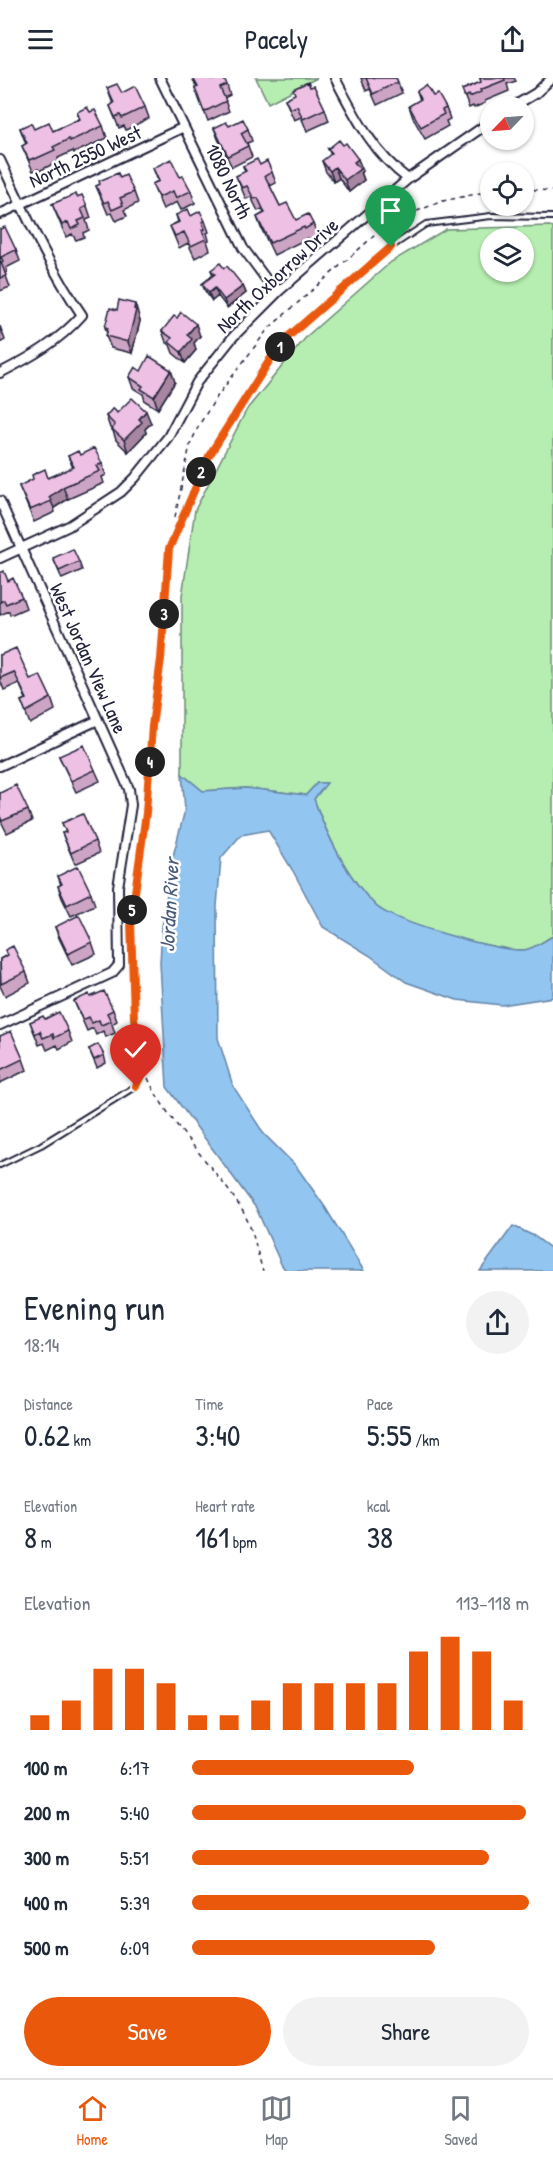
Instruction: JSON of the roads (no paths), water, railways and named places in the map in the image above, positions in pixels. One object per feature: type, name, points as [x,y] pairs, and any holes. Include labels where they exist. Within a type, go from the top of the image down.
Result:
[{"type":"street","name":"1080 North","points":[[160,78],[243,248],[266,279],[279,291]]},
{"type":"street","points":[[335,78],[363,132],[396,170],[408,179]]},
{"type":"street","points":[[528,96],[552,79]]},
{"type":"street","name":"North 2550 West","points":[[0,214],[184,127]]},
{"type":"street","name":"North Oxborrow Drive","points":[[0,558],[69,526],[121,492],[168,437],[196,382],[233,337],[279,291],[408,179],[480,129]]},
{"type":"street","points":[[0,160],[64,290],[82,315],[55,342],[0,373]]},
{"type":"street","name":"West Jordan View Lane","points":[[0,501],[129,789],[131,805],[118,887],[119,964],[112,974],[0,1025]]},
{"type":"street","points":[[0,766],[98,720]]},
{"type":"lane","points":[[169,549],[209,456],[273,355],[289,336],[391,247],[426,224],[492,216],[553,217]]},
{"type":"lane","points":[[0,1165],[41,1145],[136,1086],[144,1069]]},
{"type":"water","name":"Jordan River","points":[[182,774],[203,791],[246,788],[306,795],[317,783],[327,783],[314,799],[319,813],[347,870],[366,895],[386,913],[447,935],[511,949],[528,949],[553,936],[553,997],[502,1005],[457,1000],[406,982],[369,955],[323,927],[268,830],[241,835],[221,858],[217,906],[218,1038],[233,1086],[264,1134],[296,1166],[325,1207],[364,1271],[286,1271],[256,1208],[167,1087],[160,963],[162,927],[172,860],[185,810]]},
{"type":"water","points":[[513,1226],[534,1236],[553,1250],[553,1271],[480,1271]]}]
